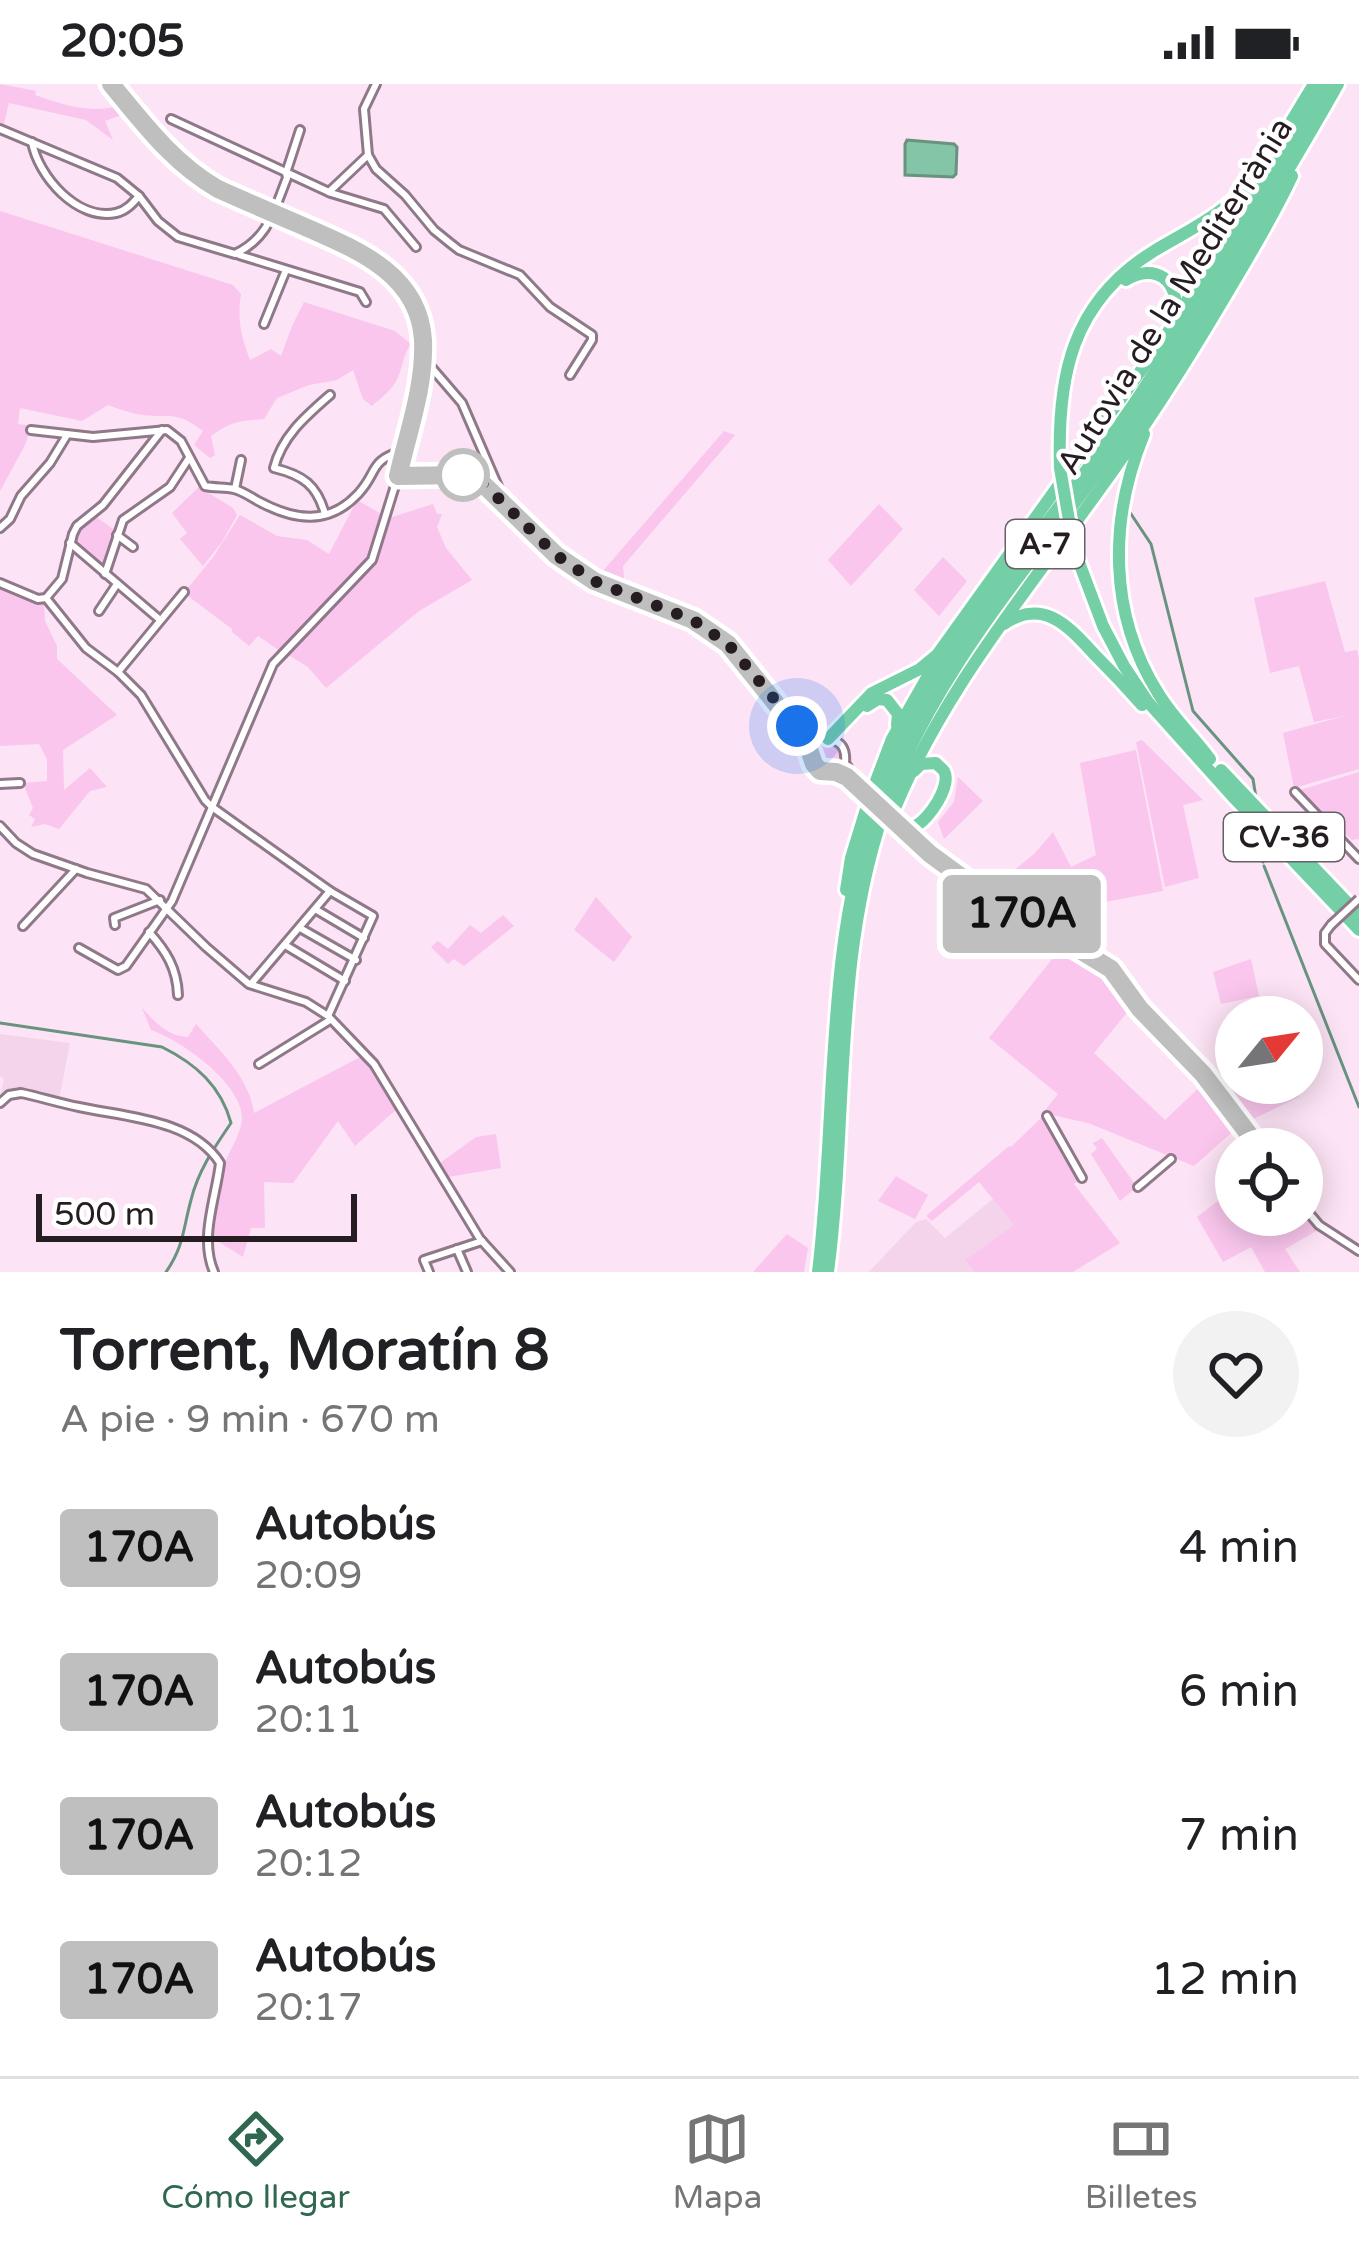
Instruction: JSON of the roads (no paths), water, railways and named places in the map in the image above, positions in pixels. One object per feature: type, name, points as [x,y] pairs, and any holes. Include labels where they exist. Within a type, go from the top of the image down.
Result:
[{"type":"highway","points":[[824,740],[872,693],[937,655],[1160,341],[1314,84]]},
{"type":"highway","name":"Autovia de la Mediterrània","points":[[818,1272],[841,968],[874,807],[909,728],[976,619],[1164,357],[1325,84]]},
{"type":"highway","name":"Autovia de la Mediterrània","points":[[828,1272],[854,944],[883,814],[898,776],[928,715],[987,623],[1143,408],[1337,84]]},
{"type":"highway","points":[[854,944],[883,839],[945,705],[1155,411],[1276,212],[1312,131]]},
{"type":"highway","points":[[1235,799],[1162,719],[1103,626],[1064,504],[1059,403],[1072,349],[1106,292],[1151,253],[1220,212],[1247,188],[1280,142]]},
{"type":"highway","points":[[1063,465],[1065,402],[1078,348],[1110,295],[1136,274],[1159,275],[1176,295],[1177,309],[1160,341]]},
{"type":"highway","points":[[1155,411],[1124,494],[1118,555],[1121,591],[1132,639],[1149,678],[1210,759]]},
{"type":"highway","points":[[1076,546],[1096,598],[1134,668],[1169,717],[1210,759]]},
{"type":"highway","points":[[988,642],[1014,617],[1030,613],[1054,617],[1235,799]]},
{"type":"highway","points":[[892,739],[963,618]]},
{"type":"highway","points":[[841,968],[838,959],[851,858],[892,739],[898,714],[894,706],[878,699],[869,703],[842,734],[842,745]]},
{"type":"highway","name":"CV-36","points":[[1210,759],[1359,915]]},
{"type":"highway","points":[[899,823],[913,826],[922,821],[945,787],[946,774],[940,766],[926,763],[906,782]]},
{"type":"highway","name":"CV-36","points":[[1235,799],[1359,929]]},
{"type":"street","points":[[79,948],[122,970],[167,909],[273,664],[372,560],[398,476],[423,357],[423,337],[407,295],[379,263],[218,189],[175,159],[111,84]]},
{"type":"street","points":[[376,84],[364,104],[368,155],[376,169],[459,250],[520,275],[550,307],[592,335],[570,375]]},
{"type":"street","points":[[171,119],[329,192],[384,209],[416,248]]},
{"type":"street","points":[[0,128],[109,173],[140,196],[170,232],[360,292],[366,302]]},
{"type":"street","points":[[236,254],[261,237],[287,178],[300,130]]},
{"type":"street","points":[[32,142],[50,184],[74,202],[93,211],[116,213],[140,196]]},
{"type":"street","points":[[329,192],[368,155]]},
{"type":"street","points":[[264,324],[286,270]]},
{"type":"street","points":[[423,357],[462,403],[507,507]]},
{"type":"street","points":[[325,514],[307,481],[274,468],[292,432],[330,395]]},
{"type":"street","points":[[31,430],[93,437],[174,433],[206,486],[235,489],[297,518],[325,514],[355,497],[382,457],[404,450]]},
{"type":"street","points":[[0,584],[46,598],[62,579],[77,526],[103,505],[162,430]]},
{"type":"street","points":[[0,528],[68,435]]},
{"type":"street","points":[[105,574],[123,520],[170,487],[189,458]]},
{"type":"street","points":[[235,489],[241,460]]},
{"type":"street","points":[[483,483],[491,477],[488,464]]},
{"type":"street","points":[[398,476],[464,475],[483,483],[556,555],[594,581],[693,620],[728,644],[803,732],[820,771],[847,777],[967,881],[1111,969],[1244,1128]]},
{"type":"street","points":[[117,536],[133,547]]},
{"type":"street","points":[[70,543],[159,620]]},
{"type":"street","points":[[99,611],[117,584]]},
{"type":"street","points":[[118,672],[184,592]]},
{"type":"street","points":[[46,598],[86,647],[130,683],[212,807],[373,916],[329,1018],[259,1064]]},
{"type":"street","points":[[803,732],[842,745],[844,764],[836,772]]},
{"type":"street","points":[[812,754],[824,740]]},
{"type":"street","points":[[844,764],[862,790]]},
{"type":"street","points":[[0,784],[20,783]]},
{"type":"street","points":[[1295,792],[1359,859]]},
{"type":"street","points":[[0,826],[27,851],[136,884],[251,985],[306,1002],[329,1018],[374,1064],[482,1241],[510,1272]]},
{"type":"street","points":[[22,926],[76,869]]},
{"type":"street","points":[[251,985],[330,891]]},
{"type":"street","points":[[1359,899],[1325,933],[1325,944],[1359,980]]},
{"type":"street","points":[[115,925],[114,918],[160,901]]},
{"type":"street","points":[[315,909],[365,938]]},
{"type":"street","points":[[300,928],[356,960]]},
{"type":"street","points":[[149,932],[168,954],[178,995]]},
{"type":"street","points":[[285,945],[345,982]]},
{"type":"street","points":[[0,1102],[21,1093],[140,1118],[189,1137],[211,1152],[220,1163],[209,1240],[214,1272]]},
{"type":"street","points":[[1047,1116],[1082,1178]]},
{"type":"street","points":[[1138,1187],[1171,1159]]},
{"type":"street","points":[[1323,1228],[1359,1251]]},
{"type":"street","points":[[429,1272],[424,1260],[482,1241]]},
{"type":"street","points":[[458,1249],[467,1272]]},
{"type":"waterway","points":[[1129,511],[1151,544],[1193,711],[1253,779],[1256,798]]},
{"type":"waterway","points":[[1254,828],[1263,862]]},
{"type":"waterway","points":[[1264,866],[1359,1107]]},
{"type":"waterway","points":[[0,1023],[162,1047],[214,1087],[231,1123],[198,1179],[180,1245],[166,1272]]}]
